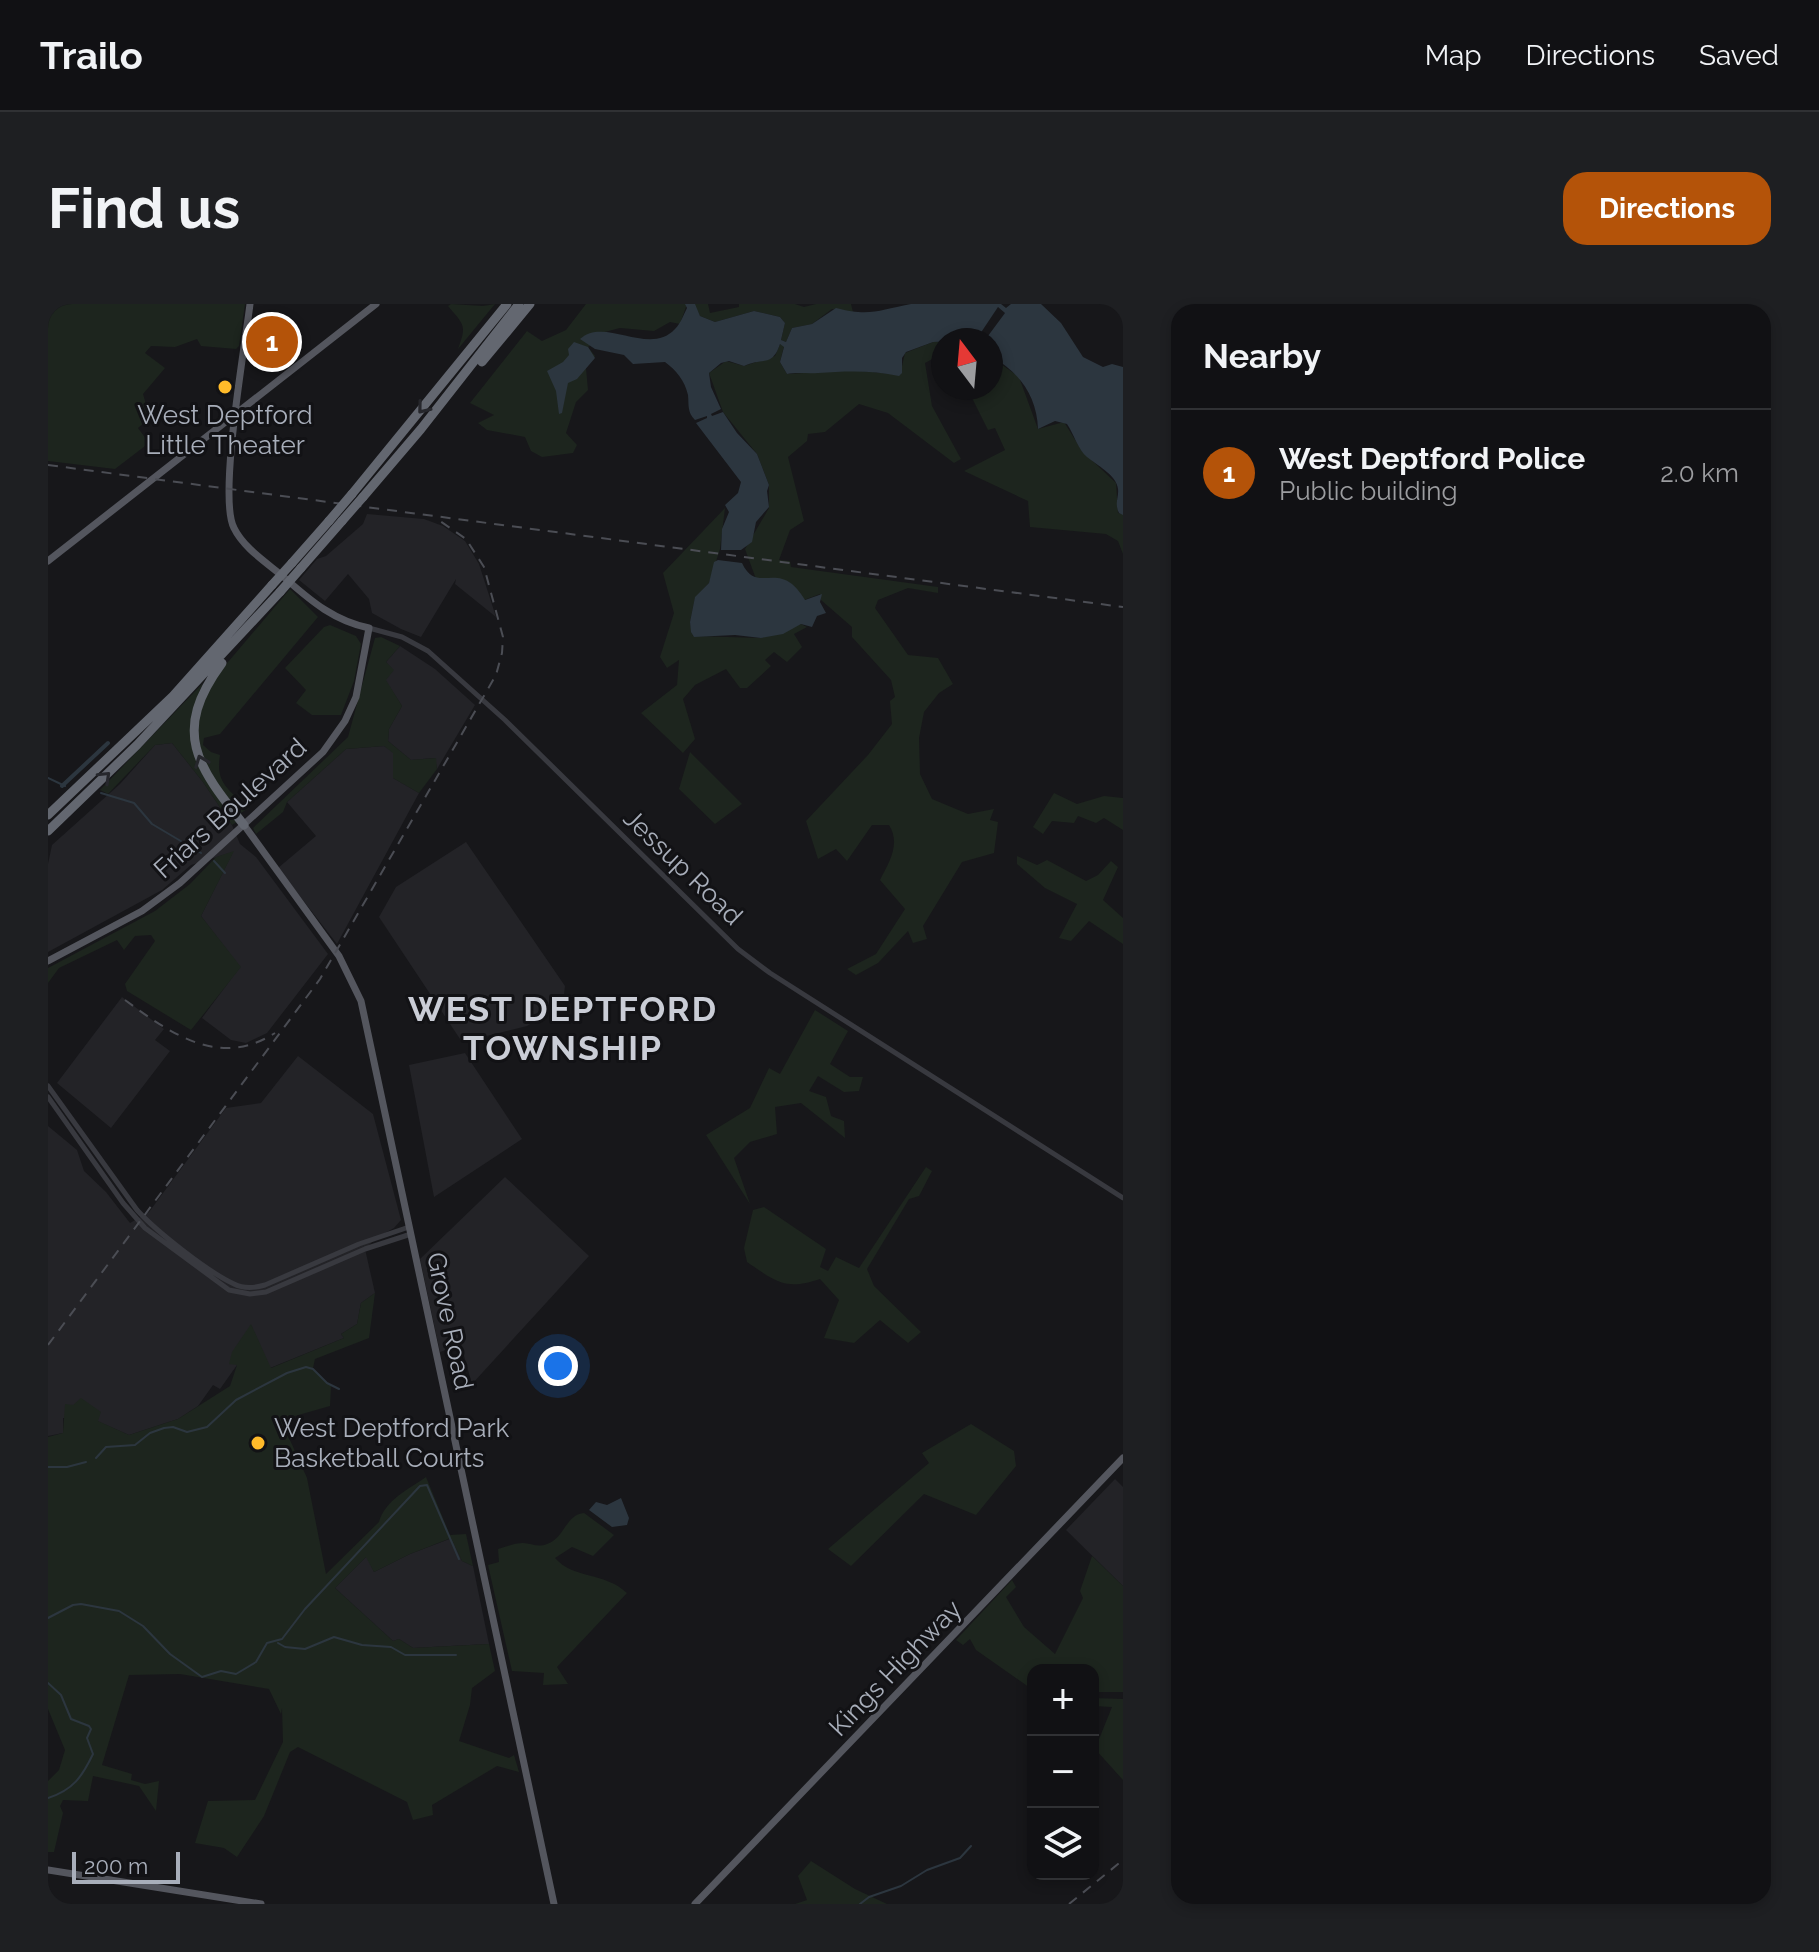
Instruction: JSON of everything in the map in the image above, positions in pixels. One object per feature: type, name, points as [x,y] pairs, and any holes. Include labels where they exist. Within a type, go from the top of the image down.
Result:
[{"type":"highway","points":[[48,813],[117,743],[137,729],[181,687],[276,589],[507,304]]},
{"type":"highway","points":[[296,565],[363,497],[519,304]]},
{"type":"highway","points":[[421,429],[530,304]]},
{"type":"highway","points":[[244,825],[207,777],[196,748],[195,713],[204,688],[276,589]]},
{"type":"highway","points":[[48,831],[255,620]]},
{"type":"highway","points":[[48,837],[79,807],[86,795]]},
{"type":"main road","points":[[233,442],[250,304]]},
{"type":"main road","points":[[48,561],[376,304]]},
{"type":"main road","points":[[240,387],[248,397],[264,392]]},
{"type":"main road","points":[[212,433],[227,430],[233,442]]},
{"type":"main road","name":"Jessup Road","points":[[233,442],[228,495],[230,521],[241,540],[320,608],[343,621],[369,628]]},
{"type":"main road","name":"Friars Boulevard","points":[[48,961],[155,902],[180,883],[323,752],[335,737],[356,697],[369,628]]},
{"type":"main road","name":"Grove Road","points":[[244,825],[336,952],[361,1001],[554,1904]]},
{"type":"main road","name":"Kings Highway","points":[[695,1904],[1123,1458]]},
{"type":"main road","points":[[48,1870],[261,1904]]},
{"type":"street","name":"Jessup Road","points":[[369,628],[413,642],[428,651],[505,720],[738,949],[770,973],[1123,1198]]},
{"type":"street","points":[[48,1086],[151,1225],[235,1285],[256,1288],[359,1244],[410,1231]]},
{"type":"street","points":[[48,1097],[133,1216],[153,1235],[229,1290],[250,1294],[266,1292],[410,1231]]},
{"type":"shaded area","points":[[48,304],[245,304],[236,349],[201,346],[197,339],[175,347],[151,346],[145,353],[165,368],[143,394],[150,418],[138,428],[149,443],[115,469],[48,461]]},
{"type":"shaded area","points":[[495,304],[458,349],[462,326],[448,306]]},
{"type":"shaded area","points":[[586,304],[687,304],[680,324],[670,322],[654,331],[620,328],[582,338],[592,344],[588,347],[595,356],[586,368],[588,390],[576,402],[566,433],[577,445],[573,453],[542,457],[531,451],[525,437],[487,430],[478,423],[494,415],[470,403],[527,331],[542,341],[566,330]]},
{"type":"shaded area","points":[[685,304],[695,304],[700,316],[715,322],[754,311],[780,317],[785,323],[781,340],[786,342],[792,328],[812,324],[836,308],[866,312],[911,304],[1001,304],[1006,308],[1011,304],[1041,304],[1061,323],[1083,357],[1103,367],[1112,364],[1123,367],[1123,515],[1118,509],[1118,489],[1114,479],[1084,454],[1067,424],[1055,421],[1038,429],[1034,406],[1025,386],[1003,364],[1003,328],[994,328],[1005,313],[998,307],[984,328],[931,328],[931,343],[906,352],[899,376],[859,372],[787,374],[780,362],[784,347],[780,344],[770,359],[744,366],[729,361],[721,363],[709,373],[711,387],[721,409],[712,416],[723,412],[757,454],[769,485],[769,507],[756,522],[752,542],[741,550],[721,550],[722,529],[729,512],[725,505],[738,493],[741,482],[696,423],[707,416],[695,420],[692,417],[685,385],[665,362],[633,364],[624,355],[595,349],[580,339],[590,333],[602,332],[640,338],[664,337],[679,324],[687,308]]},
{"type":"shaded area","points":[[694,304],[708,304],[710,313],[739,307],[739,304],[795,304],[804,307],[851,304],[853,312],[832,309],[812,324],[792,328],[786,342],[781,340],[785,323],[780,317],[754,311],[715,322],[700,316]]},
{"type":"shaded area","points":[[574,342],[588,347],[595,358],[577,379],[568,383],[562,413],[559,414],[556,391],[547,371],[563,362]]},
{"type":"shaded area","points":[[931,343],[931,360],[925,363],[932,406],[961,459],[954,463],[888,413],[859,404],[825,432],[808,434],[807,441],[788,457],[804,521],[790,530],[779,560],[790,561],[791,567],[938,587],[938,593],[908,588],[878,600],[875,608],[908,655],[938,658],[953,684],[939,693],[924,712],[919,738],[920,774],[932,799],[968,814],[994,809],[990,820],[998,822],[994,853],[962,862],[923,926],[927,939],[913,943],[908,931],[878,963],[856,975],[847,969],[876,954],[905,909],[880,880],[894,846],[892,832],[889,825],[872,825],[847,861],[836,849],[818,859],[806,821],[868,755],[892,724],[890,701],[895,697],[891,680],[852,637],[852,627],[821,600],[820,594],[804,600],[789,582],[756,579],[745,549],[769,508],[769,485],[757,454],[723,412],[709,373],[726,361],[744,366],[775,356],[780,344],[784,346],[780,362],[787,374],[854,370],[900,375],[905,353]]},
{"type":"shaded area","points":[[1003,366],[1019,377],[1038,429],[1064,422],[1082,451],[1116,483],[1118,513],[1123,514],[1123,554],[1118,541],[1106,534],[1030,527],[1028,501],[964,471],[1005,450],[995,428],[988,430],[973,400],[1003,400]]},
{"type":"shaded area","points":[[725,508],[720,549],[709,583],[695,598],[690,622],[693,636],[761,638],[801,624],[807,627],[794,634],[802,647],[787,662],[774,652],[765,660],[771,666],[747,688],[740,688],[726,669],[695,685],[683,699],[695,739],[683,753],[641,713],[677,685],[679,660],[667,668],[660,657],[674,613],[663,573]]},
{"type":"shaded area","points":[[367,514],[424,519],[443,526],[465,541],[479,564],[496,617],[455,584],[456,579],[421,637],[372,613],[369,599],[348,574],[325,601],[299,580],[317,559],[326,556],[363,524]]},
{"type":"shaded area","points":[[714,562],[742,563],[752,576],[758,578],[785,580],[805,600],[822,594],[820,602],[826,613],[817,616],[812,627],[801,624],[783,634],[761,638],[735,635],[694,637],[690,622],[695,597],[709,583]]},
{"type":"shaded area","points":[[290,589],[318,617],[220,734],[204,738],[203,745],[220,755],[220,773],[225,785],[249,808],[239,814],[211,776],[199,751],[197,724],[206,688]]},
{"type":"shaded area","points":[[330,625],[356,636],[361,644],[354,681],[341,715],[312,715],[296,703],[306,690],[285,668],[324,627]]},
{"type":"shaded area","points":[[381,637],[400,646],[386,662],[394,670],[386,680],[402,706],[389,729],[388,741],[411,760],[436,758],[437,769],[419,793],[393,778],[393,753],[384,746],[346,749],[287,802],[283,812],[256,834],[253,828],[348,737],[375,638]]},
{"type":"shaded area","points":[[400,646],[435,669],[475,705],[437,769],[435,758],[411,760],[388,741],[389,729],[402,706],[385,680],[393,670],[386,662]]},
{"type":"shaded area","points":[[203,683],[195,705],[192,741],[203,773],[237,822],[232,825],[172,743],[155,745],[108,794],[100,790]]},
{"type":"shaded area","points":[[172,743],[232,825],[240,844],[256,857],[328,954],[267,1033],[246,1043],[231,1040],[202,1018],[240,967],[201,916],[233,852],[191,865],[162,890],[48,952],[48,864],[52,845],[120,784],[155,745]]},
{"type":"shaded area","points":[[384,746],[393,752],[393,778],[419,793],[337,944],[278,868],[316,836],[287,802],[346,749]]},
{"type":"shaded area","points":[[690,752],[742,804],[715,824],[679,789]]},
{"type":"shaded area","points":[[1054,793],[1077,804],[1104,796],[1123,798],[1123,830],[1104,818],[1096,823],[1078,816],[1074,823],[1052,821],[1043,834],[1033,827]]},
{"type":"shaded area","points":[[466,842],[565,986],[563,1003],[527,1026],[462,1042],[379,917],[396,887]]},
{"type":"shaded area","points":[[234,851],[201,916],[241,967],[191,1030],[127,991],[125,984],[155,941],[151,935],[135,936],[124,950],[117,940],[59,968],[48,983],[48,968],[155,911],[190,884],[216,857]]},
{"type":"shaded area","points":[[1017,856],[1037,865],[1047,860],[1086,881],[1098,875],[1111,861],[1118,867],[1103,900],[1123,918],[1123,944],[1089,921],[1071,941],[1059,938],[1077,904],[1045,888],[1017,864]]},
{"type":"shaded area","points":[[122,997],[164,1029],[155,1040],[170,1051],[111,1128],[57,1083]]},
{"type":"shaded area","points":[[815,1010],[848,1031],[830,1064],[850,1077],[863,1077],[859,1091],[844,1092],[818,1076],[809,1091],[826,1097],[831,1116],[844,1121],[845,1138],[801,1103],[775,1107],[777,1134],[750,1142],[734,1158],[750,1204],[706,1135],[750,1108],[769,1068],[780,1074]]},
{"type":"shaded area","points":[[465,1053],[522,1139],[434,1197],[409,1065]]},
{"type":"shaded area","points":[[298,1056],[373,1114],[401,1220],[365,1249],[375,1293],[361,1303],[357,1324],[341,1334],[344,1338],[270,1368],[251,1325],[237,1365],[220,1389],[213,1385],[198,1406],[178,1419],[129,1435],[97,1421],[63,1418],[63,1433],[48,1436],[48,1126],[77,1150],[84,1171],[106,1192],[130,1223],[149,1212],[226,1108],[261,1103]]},
{"type":"shaded area","points":[[926,1167],[932,1171],[919,1196],[909,1199],[867,1269],[874,1286],[921,1332],[908,1343],[880,1320],[854,1343],[824,1338],[839,1300],[820,1279],[789,1284],[747,1262],[744,1248],[753,1210],[764,1207],[826,1249],[820,1267],[828,1271],[836,1257],[859,1268]]},
{"type":"shaded area","points":[[505,1177],[589,1256],[472,1384],[461,1345],[440,1352],[420,1259]]},
{"type":"shaded area","points":[[375,1293],[369,1338],[315,1359],[313,1368],[331,1386],[330,1406],[281,1420],[307,1478],[326,1574],[379,1522],[392,1501],[426,1477],[450,1535],[466,1534],[473,1566],[462,1561],[451,1538],[374,1572],[366,1557],[335,1588],[393,1641],[399,1639],[413,1648],[489,1644],[495,1671],[472,1688],[459,1741],[509,1758],[514,1755],[519,1772],[497,1766],[432,1805],[433,1815],[413,1820],[407,1802],[298,1747],[290,1752],[264,1816],[237,1857],[224,1848],[195,1843],[208,1801],[255,1800],[283,1742],[282,1708],[281,1714],[269,1689],[180,1674],[129,1675],[102,1765],[132,1774],[131,1780],[145,1784],[159,1781],[156,1811],[139,1786],[93,1776],[88,1801],[63,1800],[54,1852],[48,1852],[48,1781],[59,1770],[65,1750],[48,1709],[48,1437],[63,1433],[65,1404],[73,1405],[81,1398],[101,1412],[98,1421],[129,1435],[178,1419],[230,1386],[237,1365],[229,1364],[232,1352],[251,1324],[271,1368],[344,1338],[341,1334],[357,1324],[361,1303]]},
{"type":"shaded area","points":[[971,1424],[1014,1451],[1016,1466],[976,1515],[924,1494],[851,1566],[828,1549],[929,1463],[922,1453]]},
{"type":"shaded area","points":[[1115,1479],[1123,1487],[1123,1586],[1066,1530]]},
{"type":"shaded area","points":[[621,1498],[629,1518],[627,1525],[612,1527],[589,1510],[596,1502],[607,1505]]},
{"type":"shaded area","points":[[584,1513],[614,1535],[593,1556],[572,1547],[555,1558],[562,1565],[609,1582],[627,1593],[557,1667],[568,1684],[543,1685],[544,1673],[512,1671],[488,1565],[499,1562],[498,1549],[520,1543],[544,1545],[553,1541],[573,1518]]},
{"type":"shaded area","points":[[452,1538],[462,1561],[473,1566],[489,1644],[413,1648],[399,1639],[393,1641],[335,1588],[367,1556],[374,1572]]},
{"type":"shaded area","points":[[1092,1556],[1123,1586],[1123,1692],[1099,1692],[1099,1664],[1027,1664],[1027,1686],[976,1650],[970,1639],[963,1645],[956,1640],[1012,1580],[1016,1587],[1006,1597],[1024,1627],[1055,1654],[1083,1598],[1080,1591]]},
{"type":"shaded area","points":[[1099,1698],[1123,1699],[1123,1780],[1099,1753],[1099,1739],[1112,1707],[1099,1706]]},
{"type":"shaded area","points":[[811,1861],[855,1889],[887,1904],[795,1904],[807,1900],[798,1876]]},
{"type":"waterway","points":[[62,786],[108,743]]},
{"type":"waterway","points":[[48,778],[65,786]]},
{"type":"waterway","points":[[101,793],[134,803],[152,824],[201,853]]},
{"type":"waterway","points":[[214,861],[225,873]]},
{"type":"waterway","points":[[96,1458],[106,1447],[135,1445],[150,1433],[164,1428],[173,1427],[187,1432],[207,1427],[236,1400],[287,1373],[306,1367],[339,1389]]},
{"type":"waterway","points":[[48,1467],[67,1467],[86,1462]]},
{"type":"waterway","points":[[48,1618],[81,1604],[119,1611],[143,1626],[170,1654],[202,1677],[221,1671],[236,1674],[256,1662],[267,1643],[282,1639],[305,1609],[420,1486],[427,1485],[459,1559]]},
{"type":"waterway","points":[[278,1643],[305,1649],[334,1637],[362,1645],[391,1647],[405,1655],[456,1655]]},
{"type":"waterway","points":[[48,1683],[61,1695],[71,1719],[91,1729],[87,1738],[93,1754],[76,1782],[48,1798]]},
{"type":"waterway","points":[[860,1904],[869,1897],[901,1886],[927,1870],[960,1858],[971,1846]]},
{"type":"railway","points":[[48,465],[1123,607]]},
{"type":"railway","points":[[48,1345],[320,979],[496,675],[503,637],[484,567],[466,539],[440,521]]},
{"type":"railway","points":[[125,1000],[177,1034],[215,1047],[234,1048],[275,1033]]},
{"type":"railway","points":[[1069,1904],[1123,1860]]},
{"type":"place","name":"West Deptford Police","points":[[272,342]]},
{"type":"place","name":"West Deptford Little Theater","points":[[225,387]]},
{"type":"place","name":"West Deptford Park Basketball Courts","points":[[258,1443]]},
{"type":"district","name":"WEST DEPTFORD TOWNSHIP","points":[[563,1028]]}]
